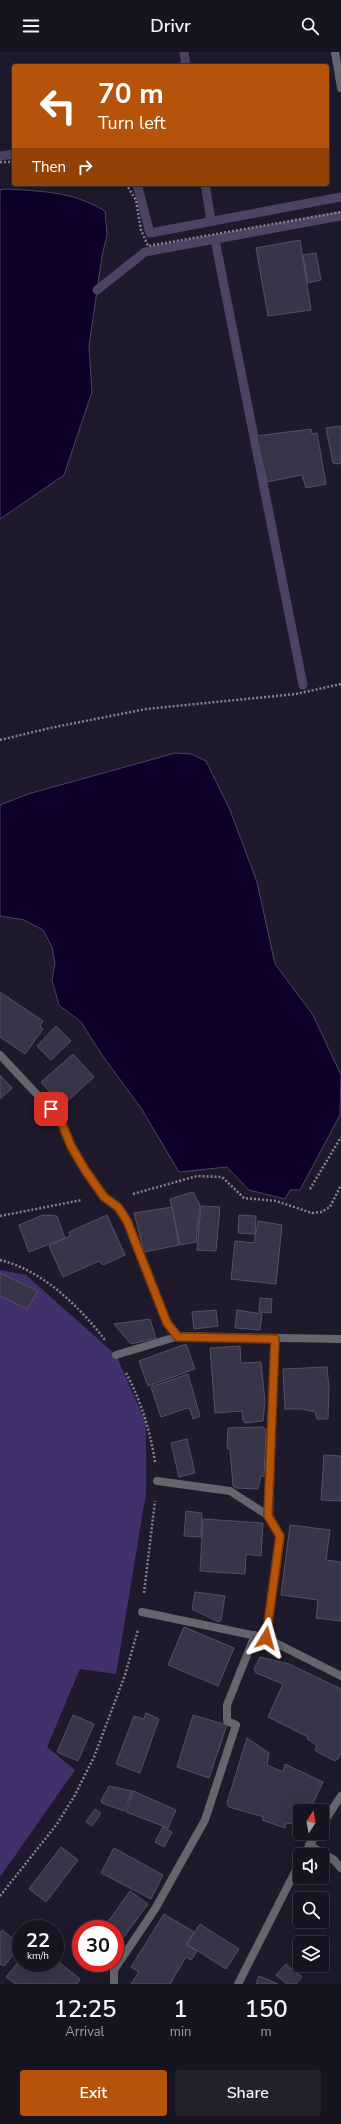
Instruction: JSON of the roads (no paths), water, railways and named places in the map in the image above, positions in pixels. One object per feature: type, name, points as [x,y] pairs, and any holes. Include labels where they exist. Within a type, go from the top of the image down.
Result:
[{"type":"street","points":[[335,52],[341,88]]},
{"type":"street","points":[[0,1055],[60,1119],[75,1152],[104,1197],[118,1207],[127,1221],[167,1323],[178,1337]]},
{"type":"street","points":[[116,1355],[178,1337],[341,1339]]},
{"type":"street","points":[[268,1516],[275,1339]]},
{"type":"street","points":[[156,1481],[230,1491],[268,1516],[280,1536],[266,1638]]},
{"type":"street","points":[[142,1612],[266,1638],[341,1676]]},
{"type":"street","points":[[114,1984],[114,1970],[155,1909],[205,1820],[236,1726],[226,1721],[228,1705],[255,1635]]},
{"type":"street","points":[[329,1814],[341,1796]]},
{"type":"street","points":[[308,1848],[312,1840]]},
{"type":"street","points":[[309,1845],[334,1860],[341,1868]]},
{"type":"street","points":[[238,1984],[293,1876]]},
{"type":"waterway","points":[[184,52],[186,64]]},
{"type":"waterway","points":[[0,156],[12,154]]},
{"type":"waterway","points":[[138,186],[150,233],[341,197]]},
{"type":"waterway","points":[[205,186],[211,221]]},
{"type":"waterway","points":[[97,290],[145,252],[341,216]]},
{"type":"waterway","points":[[216,245],[303,685]]}]
